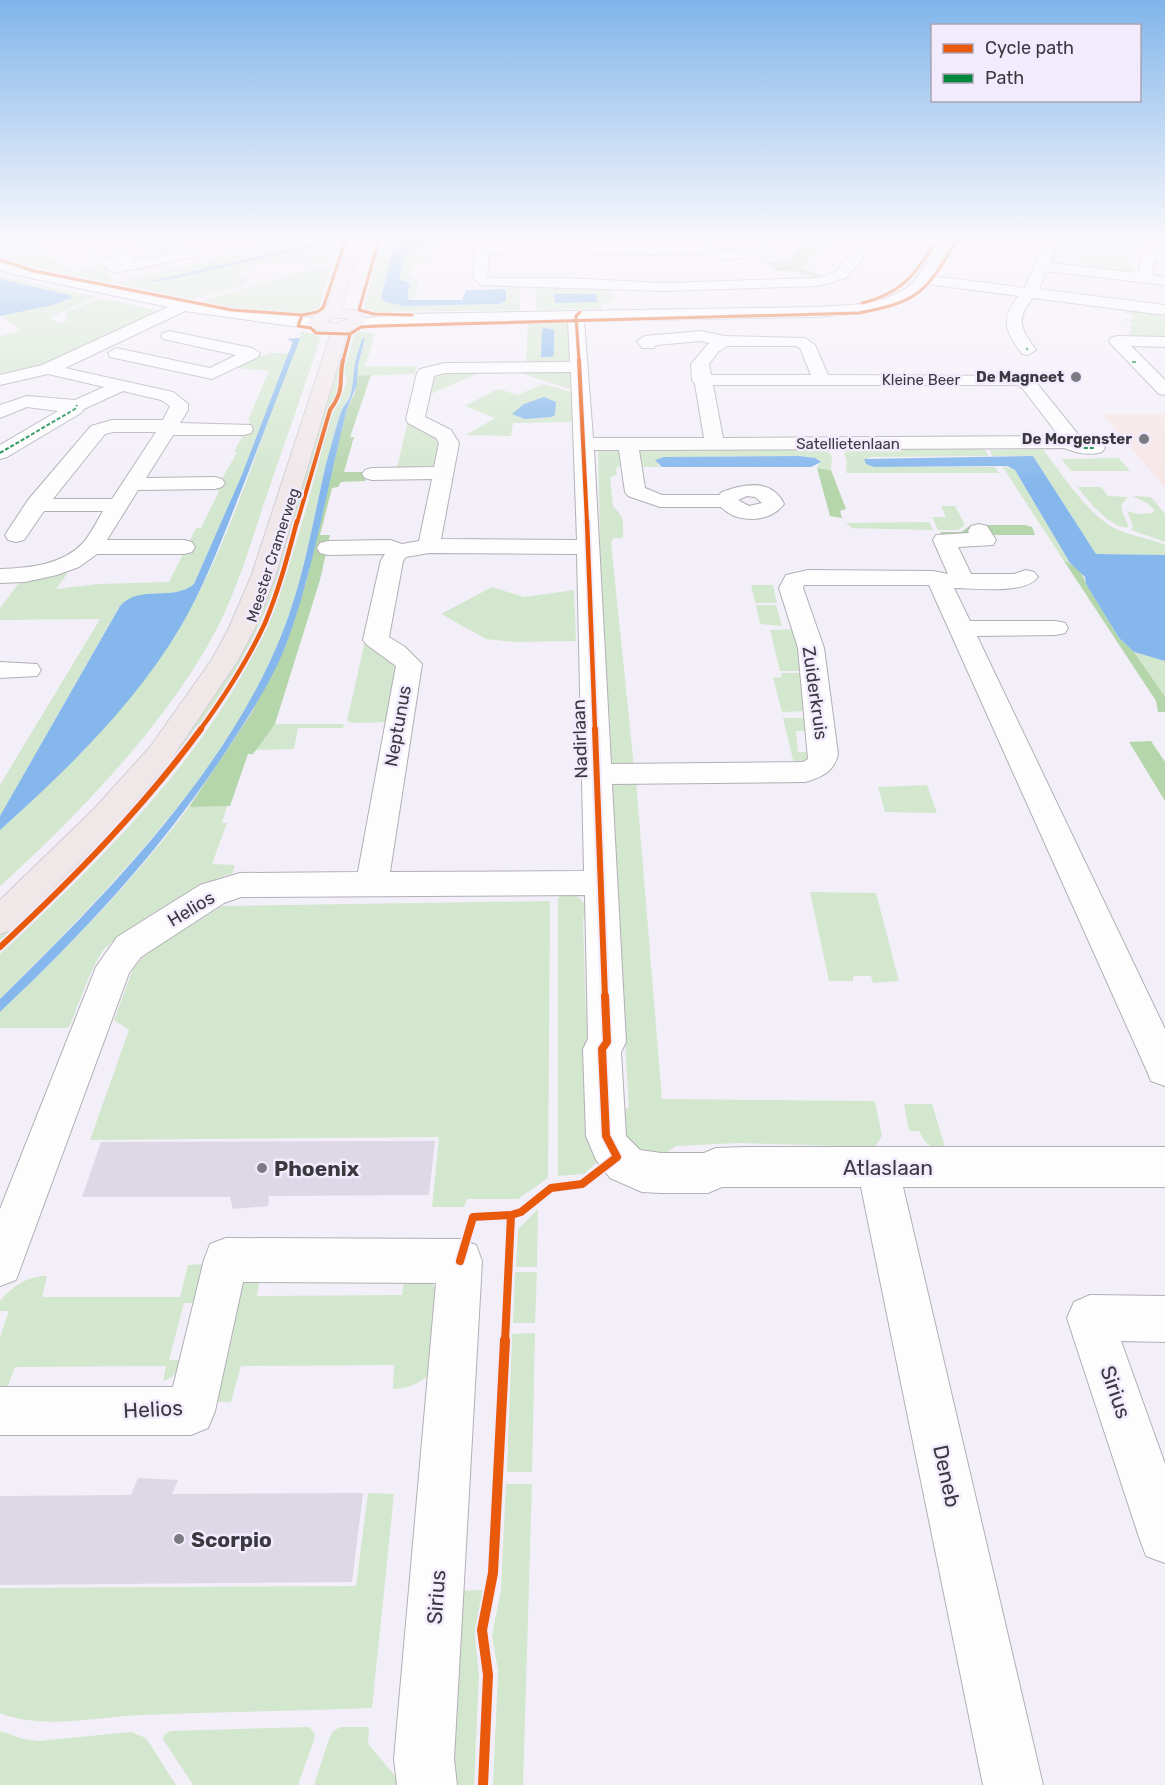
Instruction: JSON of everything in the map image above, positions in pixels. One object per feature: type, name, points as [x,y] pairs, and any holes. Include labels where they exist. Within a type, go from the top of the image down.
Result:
[{"type":"main road","name":"Meester Cramerweg","points":[[0,893],[52,845],[119,774],[168,713],[209,653],[234,602],[252,555],[325,334],[336,320]]},
{"type":"main road","name":"Meester Cramerweg","points":[[0,921],[71,853],[146,770],[183,723],[224,662],[245,621],[263,577],[336,320]]},
{"type":"street","points":[[0,380],[48,369],[154,319]]},
{"type":"street","points":[[265,319],[384,319]]},
{"type":"street","name":"Nadirlaan","points":[[576,319],[584,444],[607,1042],[602,1049],[603,1101],[606,1136],[617,1156]]},
{"type":"street","points":[[1014,319],[1014,332],[1027,349]]},
{"type":"street","points":[[1119,319],[1117,330],[1135,362],[1165,390]]},
{"type":"street","points":[[1117,330],[1165,342]]},
{"type":"street","points":[[116,353],[212,374],[252,353],[170,336]]},
{"type":"street","points":[[648,345],[645,341],[701,336],[724,341],[787,340],[804,343],[822,380]]},
{"type":"street","points":[[715,444],[701,380],[700,364],[711,348],[724,341]]},
{"type":"street","points":[[0,412],[16,403],[33,400],[67,406],[76,405],[125,386],[205,344]]},
{"type":"street","points":[[429,546],[448,438],[415,419],[426,374],[445,368],[580,367]]},
{"type":"street","points":[[48,369],[175,400],[196,394]]},
{"type":"street","name":"Kleine Beer","points":[[701,380],[1021,380],[1029,385],[1071,437],[1067,442]]},
{"type":"street","points":[[0,576],[48,572],[68,565],[91,547],[179,410],[179,404],[175,400]]},
{"type":"street","points":[[0,453],[75,409],[76,405]]},
{"type":"street","points":[[16,535],[36,505],[98,430],[112,426],[244,429]]},
{"type":"street","name":"Satellietenlaan","points":[[584,444],[1067,442],[1081,448],[1095,448]]},
{"type":"street","points":[[628,444],[635,492],[660,501],[727,501]]},
{"type":"street","points":[[372,474],[441,474]]},
{"type":"street","points":[[131,484],[216,483]]},
{"type":"street","points":[[36,505],[118,505]]},
{"type":"street","points":[[979,531],[985,540],[944,540],[961,630],[1165,1069]]},
{"type":"street","points":[[328,548],[390,547],[399,551],[429,546],[588,547]]},
{"type":"street","points":[[91,547],[184,547]]},
{"type":"street","points":[[454,566],[486,547]]},
{"type":"street","name":"Neptunus","points":[[372,885],[381,820],[409,664],[396,652],[376,640],[392,560],[399,551]]},
{"type":"street","name":"Zuiderkruis","points":[[597,774],[805,772],[822,763],[824,754],[811,648],[791,588],[794,580],[808,577],[923,577],[951,581],[1020,581],[1026,577]]},
{"type":"street","points":[[961,630],[1056,628]]},
{"type":"street","points":[[0,670],[28,670]]},
{"type":"street","name":"Helios","points":[[0,1264],[114,967],[129,947],[212,894],[240,885],[601,883]]},
{"type":"street","name":"Atlaslaan","points":[[617,1156],[625,1164],[642,1173],[708,1173],[716,1168],[747,1167],[1165,1167]]},
{"type":"street","name":"Deneb","points":[[878,1168],[1013,1785]]},
{"type":"street","name":"Helios","points":[[0,1411],[191,1411],[226,1260],[460,1261],[450,1408]]},
{"type":"street","name":"Sirius","points":[[1165,1319],[1090,1318],[1165,1537]]},
{"type":"street","name":"Sirius","points":[[427,1785],[423,1759],[450,1408]]},
{"type":"shaded area","name":"De Morgenster","points":[[1102,414],[1165,414],[1165,487],[1156,477]]},
{"type":"green space","points":[[5,319],[53,319],[57,323],[67,319],[147,319],[41,366],[0,375],[0,336],[21,331]]},
{"type":"green space","points":[[1124,319],[1165,319],[1165,340],[1156,336],[1119,338],[1129,336],[1131,327],[1122,325],[1131,326],[1132,322],[1123,321]]},
{"type":"green space","points":[[569,323],[571,361],[526,364],[528,324]]},
{"type":"green space","points":[[302,331],[321,336],[241,573],[224,614],[204,651],[181,688],[125,760],[62,827],[0,886],[0,830],[56,778],[108,723],[156,663],[196,598],[226,534]]},
{"type":"green space","points":[[359,331],[375,334],[372,337],[374,338],[365,366],[417,366],[415,374],[358,376],[358,365],[365,339],[362,339],[355,362],[353,387],[341,412],[326,464],[297,590],[283,631],[259,683],[230,733],[197,781],[160,828],[81,917],[0,999],[0,954],[113,844],[149,804],[214,720],[242,675],[276,603],[302,522],[332,413],[340,401],[347,380],[344,370],[354,335]]},
{"type":"green space","points":[[348,335],[340,363],[341,379],[336,399],[327,411],[282,566],[263,616],[241,661],[214,706],[183,750],[148,792],[112,833],[0,944],[0,929],[211,692],[321,406],[329,396],[333,383],[337,383],[333,380],[342,336]]},
{"type":"green space","points":[[269,353],[289,353],[241,477],[194,584],[184,592],[147,594],[119,607],[0,816],[0,785],[100,619],[0,620],[0,608],[22,579],[65,572],[67,574],[56,589],[98,584],[169,582],[196,528],[201,528],[219,491],[216,490],[237,452],[234,452],[250,421],[248,420],[269,371],[228,367],[253,354],[264,356]]},
{"type":"green space","points":[[486,370],[433,393],[430,393],[433,373]]},
{"type":"green space","points":[[515,371],[568,372],[571,374],[572,388],[569,389]]},
{"type":"green space","points":[[371,375],[350,437],[354,437],[344,472],[367,472],[365,481],[341,482],[338,487],[332,488],[320,535],[330,535],[320,580],[275,724],[253,754],[248,754],[230,806],[189,807],[252,712],[286,644],[306,582],[347,409],[355,393],[358,376]]},
{"type":"green space","points":[[543,384],[572,392],[574,422],[513,423],[511,436],[466,435],[495,418],[465,406],[498,389],[518,395]]},
{"type":"green space","points":[[408,421],[440,435],[435,471],[396,472]]},
{"type":"green space","points":[[624,448],[626,459],[616,469],[617,474],[610,478],[613,507],[623,520],[623,538],[614,538],[611,542],[634,767],[612,767],[603,748],[611,745],[601,588],[598,451]]},
{"type":"green space","points":[[850,449],[984,449],[989,456],[871,457],[864,460],[874,467],[995,467],[999,473],[846,473],[847,461],[844,453]]},
{"type":"green space","points":[[1043,449],[1076,493],[1096,515],[1116,529],[1165,545],[1165,555],[1096,554],[1033,456],[992,456],[990,450]]},
{"type":"green space","points":[[644,450],[827,450],[832,456],[831,470],[817,468],[820,462],[815,458],[800,456],[664,457],[657,464],[662,467],[638,467],[638,453]]},
{"type":"green space","points":[[1119,458],[1130,471],[1071,471],[1061,459]]},
{"type":"green space","points":[[1002,466],[1015,470],[1070,563],[1064,561]]},
{"type":"green space","points":[[817,468],[831,470],[846,509],[840,511],[842,518],[830,516]]},
{"type":"green space","points":[[1078,487],[1101,487],[1108,496],[1128,497],[1121,505],[1129,527],[1116,525],[1109,520]]},
{"type":"green space","points":[[1132,496],[1151,497],[1165,514],[1165,542],[1131,530],[1133,526],[1127,511],[1139,514],[1153,513],[1154,509]]},
{"type":"green space","points":[[941,506],[955,506],[965,525],[958,530],[938,530],[932,517],[946,517]]},
{"type":"green space","points":[[929,522],[933,530],[845,528],[852,528],[846,523]]},
{"type":"green space","points":[[971,525],[1025,525],[1032,527],[1035,535],[943,538],[940,532],[961,532]]},
{"type":"green space","points":[[1064,561],[1081,573],[1119,638],[1134,652],[1165,697],[1165,712],[1158,712],[1156,701]]},
{"type":"green space","points":[[751,585],[773,585],[777,603],[755,603]]},
{"type":"green space","points":[[492,587],[524,597],[574,590],[576,641],[513,642],[486,639],[441,614]]},
{"type":"green space","points":[[756,605],[776,605],[782,626],[760,624]]},
{"type":"green space","points":[[800,629],[808,671],[780,671],[770,630]]},
{"type":"green space","points":[[365,641],[400,662],[390,722],[355,723],[347,721]]},
{"type":"green space","points":[[1134,652],[1165,661],[1165,697],[1164,697]]},
{"type":"green space","points":[[781,673],[807,673],[806,711],[782,712],[773,678],[782,677]]},
{"type":"green space","points":[[783,718],[813,718],[815,731],[796,731],[798,752],[811,752],[804,762],[795,763],[793,760]]},
{"type":"green space","points":[[275,724],[344,724],[343,728],[298,728],[294,749],[254,750]]},
{"type":"green space","points":[[1151,741],[1165,762],[1165,801],[1129,742]]},
{"type":"green space","points":[[636,781],[662,1099],[875,1101],[882,1136],[875,1147],[738,1143],[676,1146],[667,1152],[640,1153],[623,1138],[619,1114],[629,1107],[609,789],[613,783]]},
{"type":"green space","points":[[927,785],[937,813],[885,812],[878,787]]},
{"type":"green space","points":[[227,806],[222,823],[227,823],[212,864],[235,865],[232,874],[205,884],[185,895],[110,944],[97,961],[67,1028],[0,1028],[0,1012],[99,913],[189,807]]},
{"type":"green space","points":[[810,892],[876,893],[899,981],[873,983],[871,976],[853,976],[853,981],[829,981]]},
{"type":"green space","points":[[563,893],[580,898],[589,911],[583,919],[586,1016],[588,1016],[598,1161],[584,1174],[558,1176],[558,898]]},
{"type":"green space","points":[[550,901],[548,1178],[518,1199],[467,1199],[464,1207],[432,1207],[439,1137],[90,1140],[129,1030],[114,1020],[133,969],[155,947],[222,906]]},
{"type":"green space","points":[[904,1104],[932,1104],[945,1147],[932,1146],[923,1139],[919,1131],[909,1131]]},
{"type":"green space","points":[[538,1209],[537,1267],[516,1267],[518,1229]]},
{"type":"green space","points":[[204,1264],[196,1303],[184,1303],[169,1360],[181,1360],[177,1370],[170,1378],[163,1381],[166,1366],[15,1367],[6,1391],[0,1392],[0,1337],[9,1311],[0,1311],[0,1301],[21,1283],[40,1276],[47,1276],[42,1297],[180,1297],[188,1265]]},
{"type":"green space","points":[[515,1272],[537,1272],[535,1323],[513,1323]]},
{"type":"green space","points":[[260,1276],[257,1296],[402,1295],[405,1276],[429,1279],[440,1294],[438,1349],[432,1370],[429,1375],[418,1382],[393,1389],[394,1365],[241,1366],[231,1402],[208,1402],[242,1281]]},
{"type":"green space","points":[[535,1333],[532,1472],[507,1472],[512,1334]]},
{"type":"green space","points":[[506,1484],[532,1484],[523,1785],[493,1785],[498,1671],[492,1635],[501,1590]]},
{"type":"green space","points":[[368,1493],[394,1494],[372,1708],[141,1715],[51,1722],[16,1718],[0,1713],[0,1588],[356,1586]]},
{"type":"green space","points":[[483,1590],[475,1637],[479,1675],[474,1785],[445,1785],[451,1591]]},
{"type":"green space","points":[[309,1727],[315,1734],[314,1740],[298,1785],[193,1785],[163,1739],[164,1735],[170,1731]]},
{"type":"green space","points":[[340,1727],[369,1727],[368,1744],[396,1777],[397,1785],[314,1785],[332,1732]]},
{"type":"green space","points":[[0,1731],[23,1739],[38,1741],[131,1732],[146,1738],[176,1785],[0,1785]]},
{"type":"water","points":[[542,329],[554,330],[554,355],[541,357]]},
{"type":"water","points":[[365,338],[358,365],[357,385],[347,409],[305,586],[287,642],[268,682],[246,721],[205,782],[152,852],[94,918],[0,1012],[0,999],[122,874],[161,828],[197,782],[230,733],[259,683],[283,631],[297,590],[326,464],[341,412],[350,396],[356,358],[362,339]]},
{"type":"water","points":[[287,339],[300,339],[221,542],[181,626],[143,682],[98,735],[75,760],[0,830],[0,816],[120,606],[128,599],[137,596],[176,592],[194,584],[241,477],[293,342]]},
{"type":"water","points":[[544,397],[556,402],[555,415],[525,419],[512,414],[524,404]]},
{"type":"water","points":[[800,456],[815,458],[821,462],[811,467],[662,467],[655,460],[664,457]]},
{"type":"water","points":[[1033,456],[1096,554],[1165,555],[1165,661],[1134,652],[1119,638],[1086,584],[1085,577],[1070,563],[1015,470],[1007,466],[874,467],[866,464],[864,459]]},
{"type":"building","name":"Phoenix","points":[[435,1141],[429,1195],[269,1196],[268,1206],[233,1209],[230,1197],[82,1197],[101,1142]]},
{"type":"building","name":"Scorpio","points":[[138,1478],[178,1480],[172,1494],[363,1493],[352,1582],[0,1585],[0,1496],[131,1495]]},
{"type":"marked path","points":[[1132,362],[1137,362]]},
{"type":"marked path","points":[[0,453],[75,409],[77,405]]},
{"type":"marked path","points":[[1067,442],[1081,448],[1095,448]]},
{"type":"cycle path","points":[[300,319],[298,326],[311,328],[316,333],[350,334],[361,327],[379,326],[626,319]]},
{"type":"cycle path","points":[[460,1261],[473,1217],[511,1215],[521,1212],[551,1188],[582,1184],[617,1157],[606,1136],[602,1049],[607,1042],[584,444],[576,319]]},
{"type":"cycle path","points":[[0,947],[74,877],[143,802],[176,763],[234,679],[259,635],[281,578],[320,451],[330,410],[339,398],[343,379],[341,369],[350,334]]},
{"type":"cycle path","points":[[483,1785],[488,1675],[482,1630],[493,1573],[511,1215]]},
{"type":"place","name":"De Magneet","points":[[1076,377]]},
{"type":"place","name":"De Morgenster","points":[[1144,439]]},
{"type":"place","name":"Phoenix","points":[[262,1168]]},
{"type":"place","name":"Scorpio","points":[[179,1539]]}]
